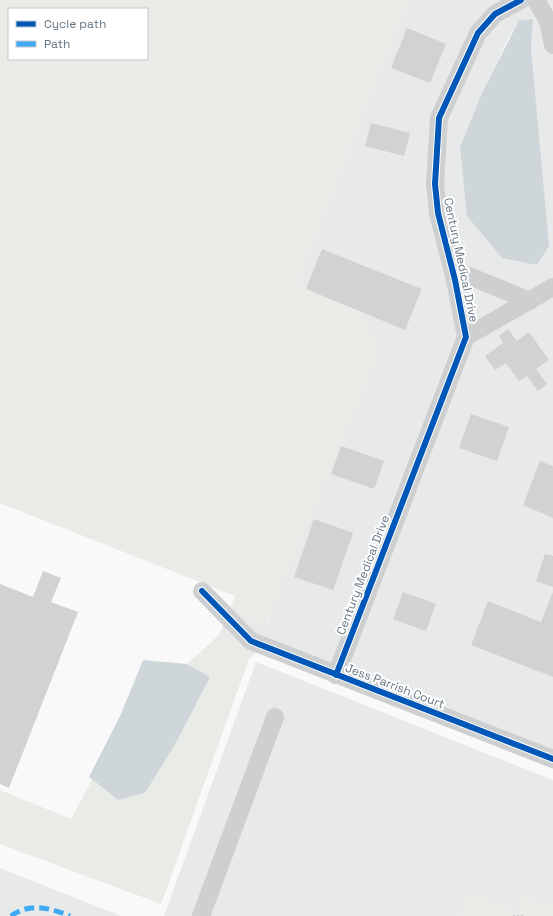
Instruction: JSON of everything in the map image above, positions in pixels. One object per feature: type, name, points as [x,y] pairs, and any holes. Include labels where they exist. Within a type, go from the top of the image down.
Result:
[{"type":"street","name":"Century Medical Drive","points":[[336,675],[466,337],[452,269],[438,213],[435,184],[439,118],[478,33],[494,14],[521,0]]},
{"type":"street","points":[[536,0],[548,21],[553,45]]},
{"type":"street","points":[[452,269],[530,301]]},
{"type":"street","name":"Century Medical Drive","points":[[466,337],[553,288]]},
{"type":"street","name":"Jess Parrish Court","points":[[202,591],[251,642],[553,759]]},
{"type":"street","points":[[201,916],[275,717]]},
{"type":"path","points":[[513,916],[525,916]]},
{"type":"shaded area","points":[[0,0],[407,0],[296,283],[364,314],[379,354],[266,623],[228,614],[235,596],[0,503]]},
{"type":"shaded area","points":[[407,0],[553,0],[553,769],[219,635],[228,614],[267,623],[364,314],[296,283]],"holes":[[[533,19],[531,49],[460,147],[482,93],[508,39],[519,20]]]},
{"type":"shaded area","points":[[533,19],[531,49],[549,246],[537,265],[502,258],[467,216],[460,147],[482,93],[519,20]]},
{"type":"shaded area","points":[[219,635],[257,650],[249,659],[161,904],[0,844],[0,790],[71,819],[92,780],[118,800],[145,793],[176,743],[210,677],[187,664]]},
{"type":"shaded area","points":[[143,660],[187,664],[210,677],[176,743],[145,793],[118,800],[89,777],[121,714]]},
{"type":"shaded area","points":[[256,662],[553,780],[553,916],[164,916]]},
{"type":"shaded area","points":[[0,868],[121,916],[0,916]]},
{"type":"shaded area","points":[[469,892],[518,911],[517,894],[553,907],[553,916],[459,916]]},
{"type":"building","points":[[407,28],[446,44],[430,83],[391,68]]},
{"type":"building","points":[[371,123],[410,133],[404,156],[365,146]]},
{"type":"building","points":[[322,249],[422,289],[405,330],[306,289]]},
{"type":"building","points":[[508,329],[517,341],[529,332],[549,360],[536,369],[547,384],[538,391],[527,376],[519,381],[506,363],[495,370],[485,356],[503,343],[499,336]]},
{"type":"building","points":[[471,414],[509,427],[497,461],[459,448]]},
{"type":"building","points":[[341,446],[384,461],[374,489],[331,474]]},
{"type":"building","points":[[540,461],[553,466],[553,518],[523,505]]},
{"type":"building","points":[[314,519],[353,533],[333,590],[294,577]]},
{"type":"building","points":[[545,554],[553,556],[553,587],[536,581]]},
{"type":"building","points":[[43,571],[61,578],[51,602],[78,612],[9,788],[0,784],[0,584],[33,597]]},
{"type":"building","points":[[403,592],[436,604],[426,631],[393,619]]},
{"type":"building","points":[[553,592],[553,677],[471,645],[488,601],[541,622]]},
{"type":"marked path","points":[[11,916],[25,909],[33,908],[48,909],[70,916]]},
{"type":"cycle path","points":[[336,675],[466,337],[455,280],[438,213],[435,184],[439,118],[478,33],[495,14],[521,0]]},
{"type":"cycle path","points":[[202,591],[251,641],[553,759]]}]
